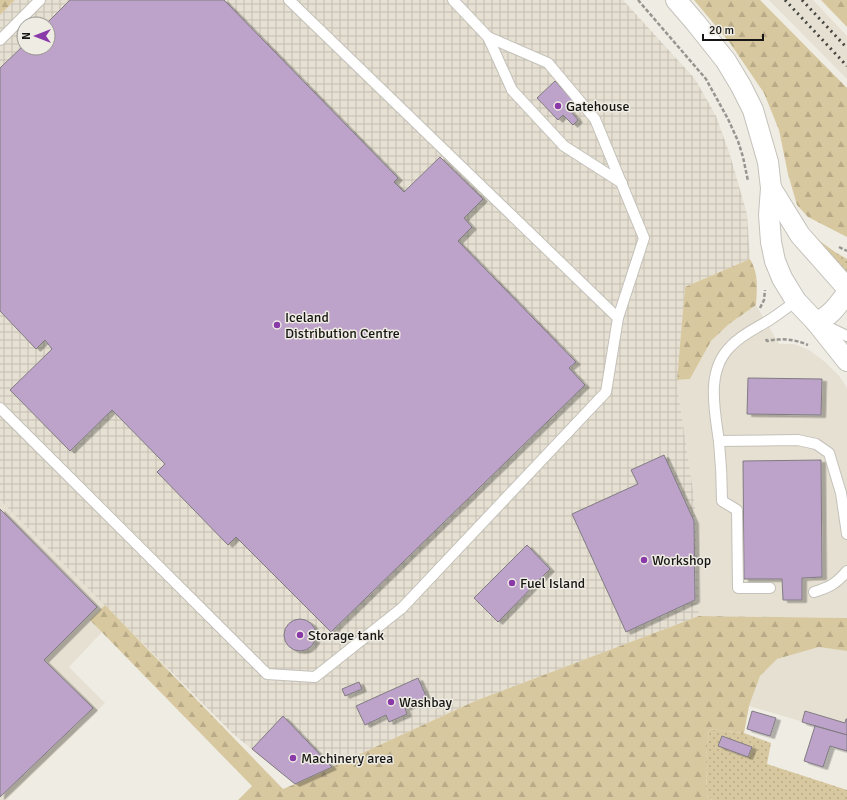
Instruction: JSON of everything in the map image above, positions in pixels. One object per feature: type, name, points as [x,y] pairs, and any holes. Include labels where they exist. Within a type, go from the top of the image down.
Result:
[{"type":"street","points":[[676,0],[726,62],[741,86],[753,110],[768,162],[771,188],[769,215],[771,242],[775,261],[782,278],[796,301],[816,322],[847,361]]},
{"type":"street","points":[[771,188],[800,235],[847,288]]},
{"type":"street","points":[[816,322],[831,313],[847,294]]},
{"type":"lane","points":[[0,40],[40,0]]},
{"type":"lane","points":[[288,0],[618,318]]},
{"type":"lane","points":[[453,0],[488,37],[512,90],[564,146],[622,184]]},
{"type":"lane","points":[[0,408],[267,674],[315,677],[402,608],[606,392],[618,318],[644,238],[596,119],[548,63],[488,37]]},
{"type":"lane","points":[[770,588],[738,588],[737,510],[722,501],[722,473],[713,398],[716,371],[720,360],[729,347],[742,335],[771,319],[796,301]]},
{"type":"lane","points":[[816,322],[847,336]]},
{"type":"lane","points":[[718,441],[798,440],[816,444],[829,453],[841,492],[847,534]]},
{"type":"lane","points":[[814,592],[830,587],[842,578],[847,571]]},
{"type":"path","points":[[638,0],[706,79],[728,119],[738,141],[749,187]]},
{"type":"shaded area","points":[[15,0],[623,0],[695,79],[716,116],[730,155],[747,214],[750,259],[685,287],[677,385],[695,503],[699,616],[475,701],[295,784],[232,733],[0,500],[0,15]]},
{"type":"shaded area","points":[[769,0],[813,0],[847,36],[847,79]]},
{"type":"shaded area","points":[[756,305],[779,344],[794,344],[809,350],[824,361],[840,377],[847,388],[847,618],[699,616],[695,503],[677,380],[690,379],[711,341],[729,324]]},
{"type":"shaded area","points":[[0,500],[105,605],[90,620],[102,632],[69,667],[105,703],[6,800],[0,800]]},
{"type":"shaded area","points":[[819,647],[847,651],[847,735],[749,706],[760,676],[777,659]]},
{"type":"green space","points":[[0,0],[15,0],[0,15]]},
{"type":"green space","points":[[694,0],[760,0],[847,88],[847,237],[808,217],[797,205],[788,174],[779,130],[764,93],[730,43]]},
{"type":"green space","points":[[821,0],[847,0],[847,27]]},
{"type":"green space","points":[[817,239],[847,259],[847,277],[814,241]]},
{"type":"green space","points":[[750,259],[756,276],[756,305],[729,324],[711,341],[690,379],[677,380],[685,287]]},
{"type":"green space","points":[[105,605],[283,789],[475,701],[699,616],[847,618],[847,651],[819,647],[777,659],[760,676],[749,706],[744,733],[709,729],[706,759],[707,795],[712,800],[238,800],[252,786],[90,620]]},
{"type":"green space","points":[[709,729],[744,733],[771,743],[767,764],[847,790],[847,800],[712,800],[707,795],[706,759]]},
{"type":"building","name":"Iceland Distribution Centre","points":[[70,0],[224,0],[398,178],[394,182],[404,192],[440,157],[483,199],[464,218],[472,227],[458,241],[576,362],[569,368],[585,385],[331,632],[236,537],[228,545],[157,472],[165,464],[112,410],[70,451],[10,390],[52,349],[45,340],[36,349],[0,311],[0,68],[16,53],[16,56],[56,56],[56,16],[54,16]]},
{"type":"building","name":"Gatehouse","points":[[555,81],[575,103],[569,109],[578,120],[573,125],[563,115],[558,120],[537,98]]},
{"type":"building","points":[[748,378],[822,379],[821,415],[747,414]]},
{"type":"building","name":"Workshop","points":[[664,455],[694,521],[695,600],[626,632],[572,514],[638,484],[631,470]]},
{"type":"building","points":[[821,460],[822,577],[802,578],[802,600],[783,600],[782,579],[744,579],[743,461]]},
{"type":"building","points":[[0,509],[97,607],[44,660],[93,708],[0,797]]},
{"type":"building","name":"Fuel Island","points":[[527,545],[550,569],[498,622],[474,598]]},
{"type":"building","name":"Storage tank","points":[[297,619],[303,619],[312,623],[316,635],[312,647],[303,651],[297,651],[288,647],[284,638],[284,632],[288,623]]},
{"type":"building","name":"Washbay","points":[[418,678],[427,698],[405,708],[407,714],[389,722],[386,715],[365,725],[356,706]]},
{"type":"building","points":[[359,682],[362,689],[345,696],[342,689]]},
{"type":"building","points":[[752,711],[776,718],[770,736],[747,729]]},
{"type":"building","points":[[805,711],[845,723],[847,719],[847,735],[802,722]]},
{"type":"building","name":"Machinery area","points":[[283,716],[332,767],[295,784],[252,749]]},
{"type":"building","points":[[815,726],[847,735],[847,751],[830,746],[823,767],[804,761]]},
{"type":"building","points":[[722,736],[752,747],[748,757],[718,746]]},
{"type":"railway","points":[[785,0],[847,66]]},
{"type":"railway","points":[[802,0],[847,48]]},
{"type":"place","name":"Gatehouse","points":[[558,106]]},
{"type":"place","name":"Iceland Distribution Centre","points":[[277,325]]},
{"type":"place","name":"Workshop","points":[[644,560]]},
{"type":"place","name":"Fuel Island","points":[[512,583]]},
{"type":"place","name":"Storage tank","points":[[300,635]]},
{"type":"place","name":"Washbay","points":[[391,702]]},
{"type":"place","name":"Machinery area","points":[[293,758]]}]
